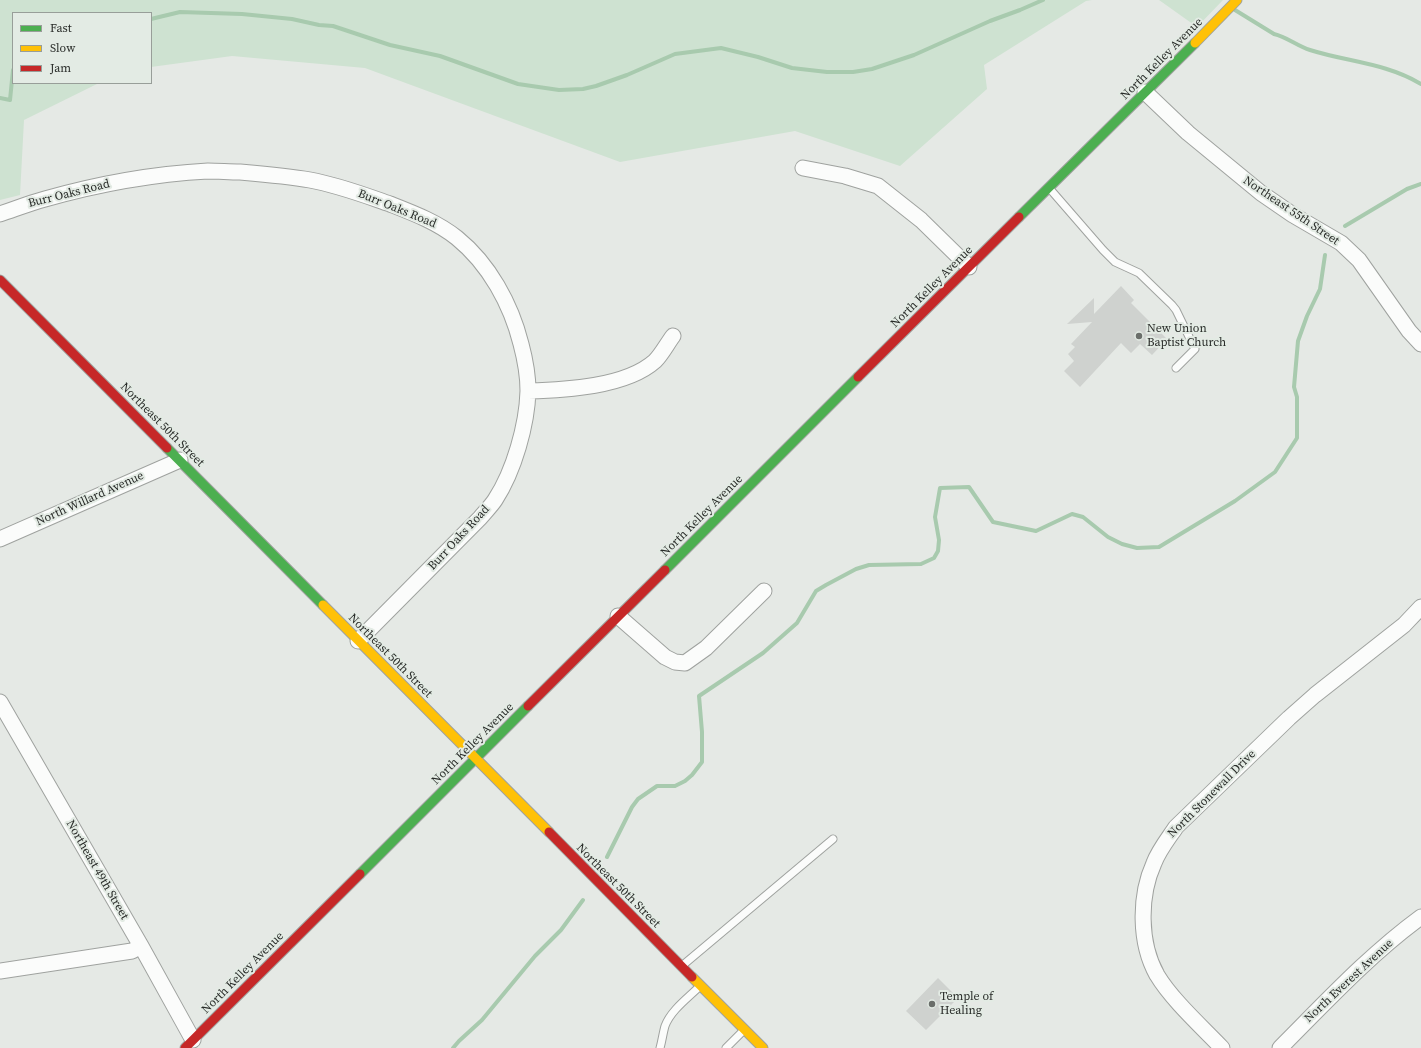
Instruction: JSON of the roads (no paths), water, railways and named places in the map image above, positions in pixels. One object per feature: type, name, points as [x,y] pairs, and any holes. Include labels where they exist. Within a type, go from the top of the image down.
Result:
[{"type":"street","name":"North Kelley Avenue","points":[[189,1044],[1236,0]]},
{"type":"street","name":"Northeast 55th Street","points":[[1145,92],[1188,133],[1260,193],[1341,244],[1359,260],[1409,331],[1421,344]]},
{"type":"street","points":[[803,168],[845,176],[878,186],[921,220],[969,267]]},
{"type":"street","name":"Burr Oaks Road","points":[[0,214],[43,199],[94,186],[152,176],[210,171],[261,174],[312,180],[360,193],[435,223],[458,238],[472,252],[497,284],[512,315],[524,355],[528,391],[522,432],[506,479],[495,500],[460,540],[358,641]]},
{"type":"street","name":"Northeast 50th Street","points":[[0,280],[763,1048]]},
{"type":"street","points":[[528,391],[580,387],[611,382],[646,368],[656,360],[673,336]]},
{"type":"street","name":"North Willard Avenue","points":[[0,539],[180,460]]},
{"type":"street","points":[[618,616],[665,657],[675,662],[684,663],[706,648],[764,591]]},
{"type":"street","name":"North Stonewall Drive","points":[[1222,1048],[1172,994],[1157,975],[1149,954],[1144,932],[1144,908],[1146,886],[1153,864],[1164,844],[1176,827],[1289,718],[1315,695],[1404,626],[1421,607]]},
{"type":"street","name":"Northeast 49th Street","points":[[0,702],[141,946],[189,1044]]},
{"type":"street","name":"North Everest Avenue","points":[[1280,1048],[1350,978],[1419,922]]},
{"type":"street","points":[[0,971],[132,951],[141,946]]},
{"type":"lane","points":[[1049,187],[1115,262],[1139,274],[1176,310],[1195,348],[1176,368]]},
{"type":"lane","points":[[682,967],[699,951],[833,839]]},
{"type":"lane","points":[[660,1048],[665,1027],[670,1018],[680,1005],[700,985]]},
{"type":"lane","points":[[726,1048],[744,1030]]},
{"type":"waterway","points":[[152,19],[180,12],[242,14],[292,19],[319,25],[333,26],[390,45],[440,56],[518,84],[559,90],[583,89],[596,86],[627,75],[675,54],[721,48],[758,57],[792,68],[827,72],[853,72],[872,69],[914,55],[990,21],[1043,0]]},
{"type":"waterway","points":[[1235,10],[1274,34],[1305,48],[1324,54],[1381,67],[1408,77],[1421,84]]},
{"type":"waterway","points":[[0,98],[10,100],[12,80]]},
{"type":"waterway","points":[[1345,226],[1407,189],[1421,184]]},
{"type":"waterway","points":[[607,857],[632,807],[638,799],[657,786],[675,786],[685,781],[692,775],[702,762],[702,732],[699,696],[763,653],[797,623],[816,591],[826,585],[856,569],[869,565],[921,564],[934,558],[938,551],[939,540],[935,517],[940,488],[969,487],[993,522],[1036,531],[1072,514],[1083,517],[1108,537],[1122,544],[1137,548],[1159,547],[1235,501],[1275,472],[1297,438],[1297,397],[1294,387],[1298,341],[1307,316],[1320,289],[1325,255]]},
{"type":"waterway","points":[[453,1048],[482,1020],[535,956],[561,930],[583,900]]},
{"type":"place","name":"New Union Baptist Church","points":[[1139,336]]},
{"type":"place","name":"Temple of Healing","points":[[932,1004]]}]
